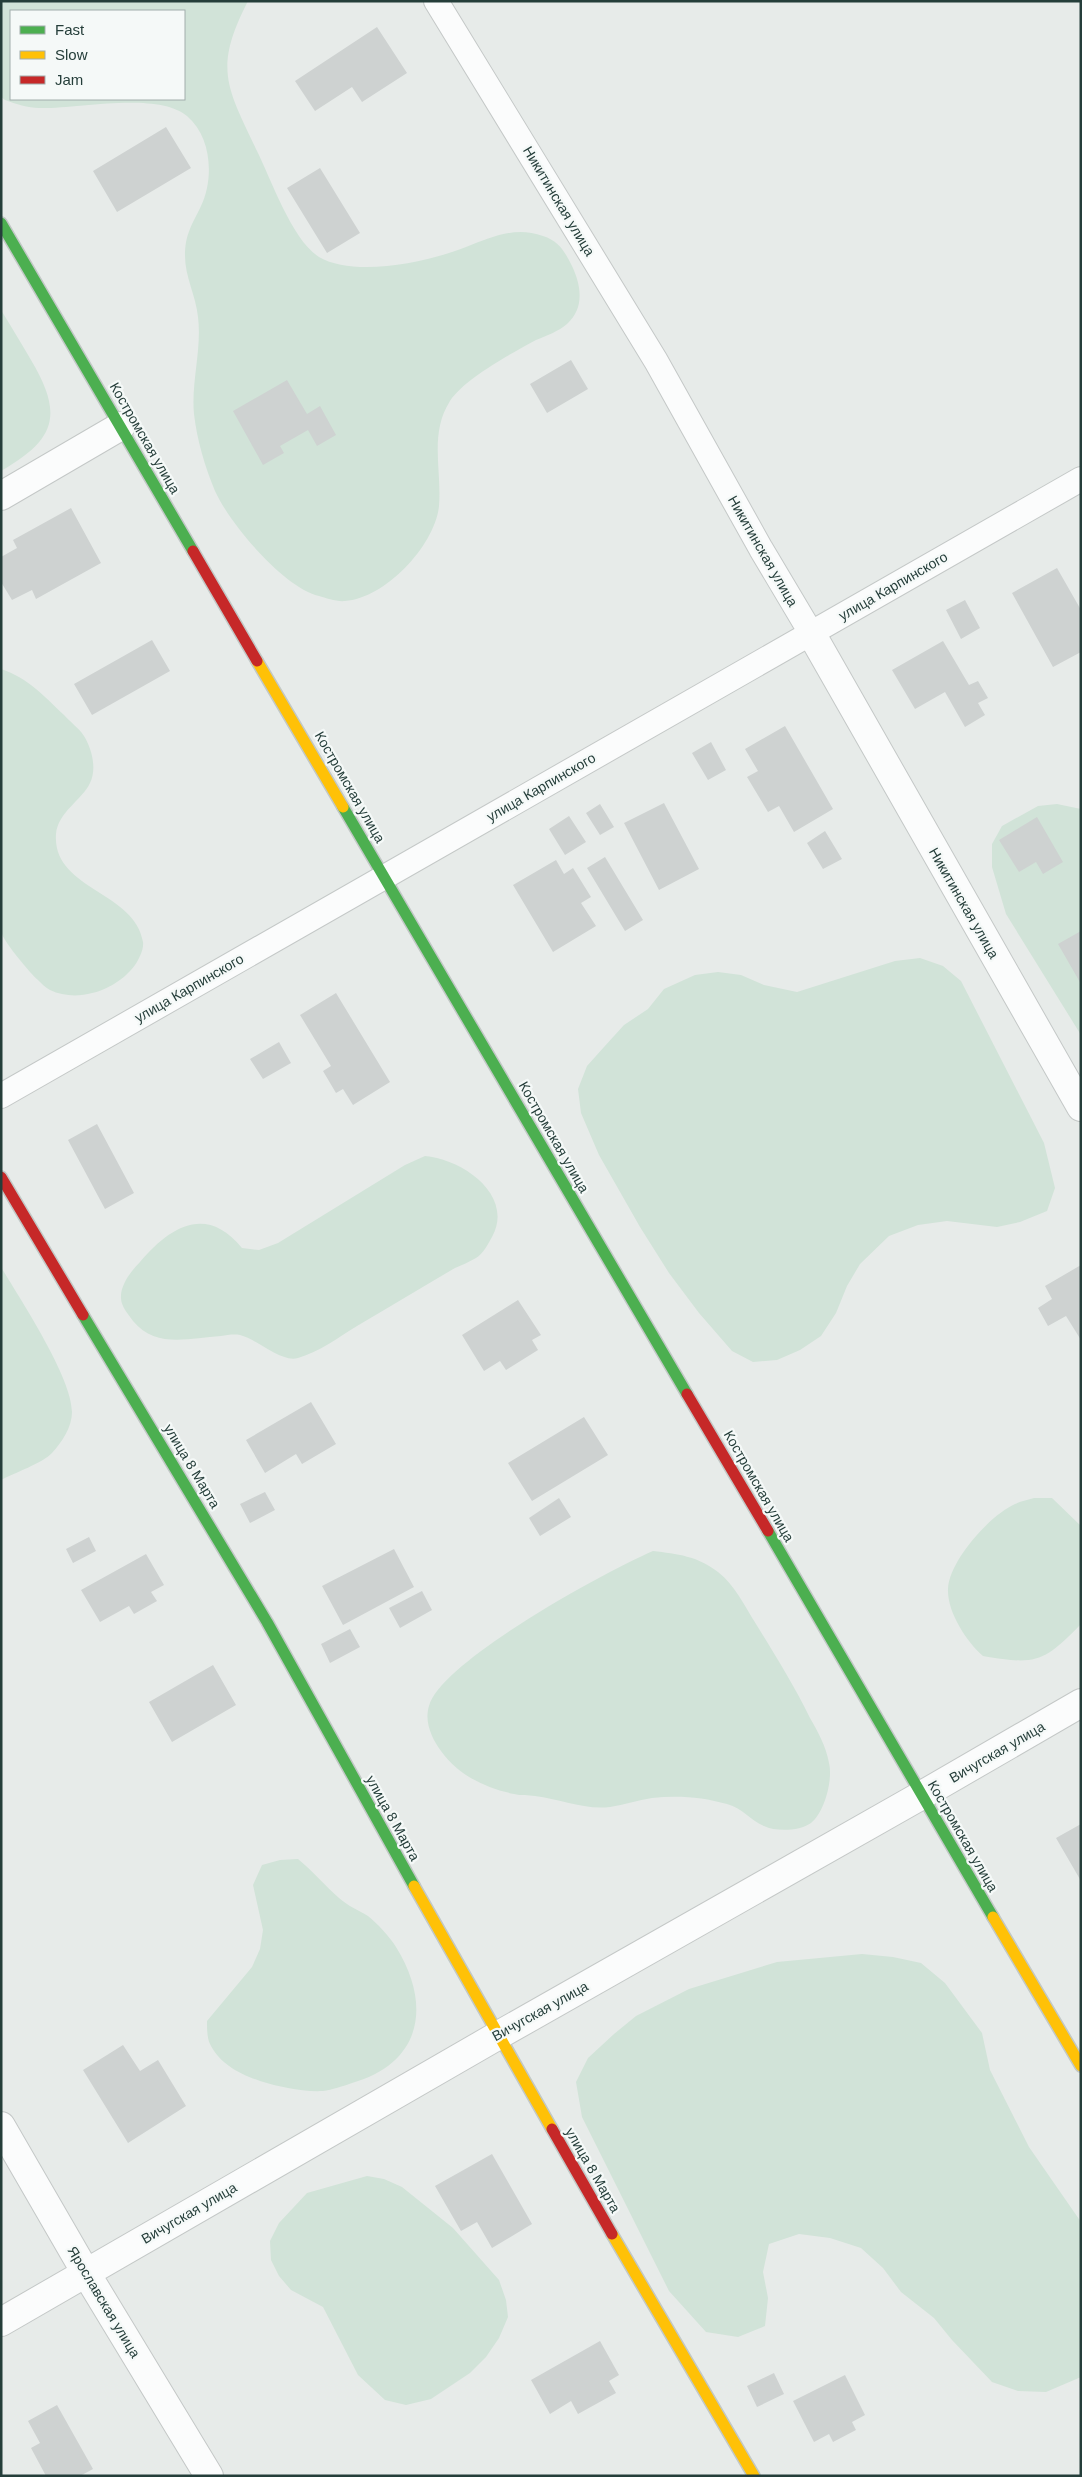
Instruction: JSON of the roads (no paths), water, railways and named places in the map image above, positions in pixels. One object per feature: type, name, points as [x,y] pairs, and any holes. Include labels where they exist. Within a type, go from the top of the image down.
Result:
[{"type":"street","name":"Костромская улица","points":[[1,223],[1081,2066]]},
{"type":"street","points":[[1,496],[121,426]]},
{"type":"street","name":"Никитинская улица","points":[[811,633],[1081,1107]]},
{"type":"street","name":"улица 8 Марта","points":[[1,1177],[267,1622],[497,2036],[754,2476]]},
{"type":"street","name":"Вичугская улица","points":[[1,2322],[497,2036],[922,1796],[1081,1703]]},
{"type":"street","name":"Ярославская улица","points":[[1,2126],[86,2273],[209,2476]]},
{"type":"lane","name":"Никитинская улица","points":[[436,1],[656,361],[761,549],[811,633]]},
{"type":"lane","name":"улица Карпинского","points":[[1,1096],[1081,478]]}]
